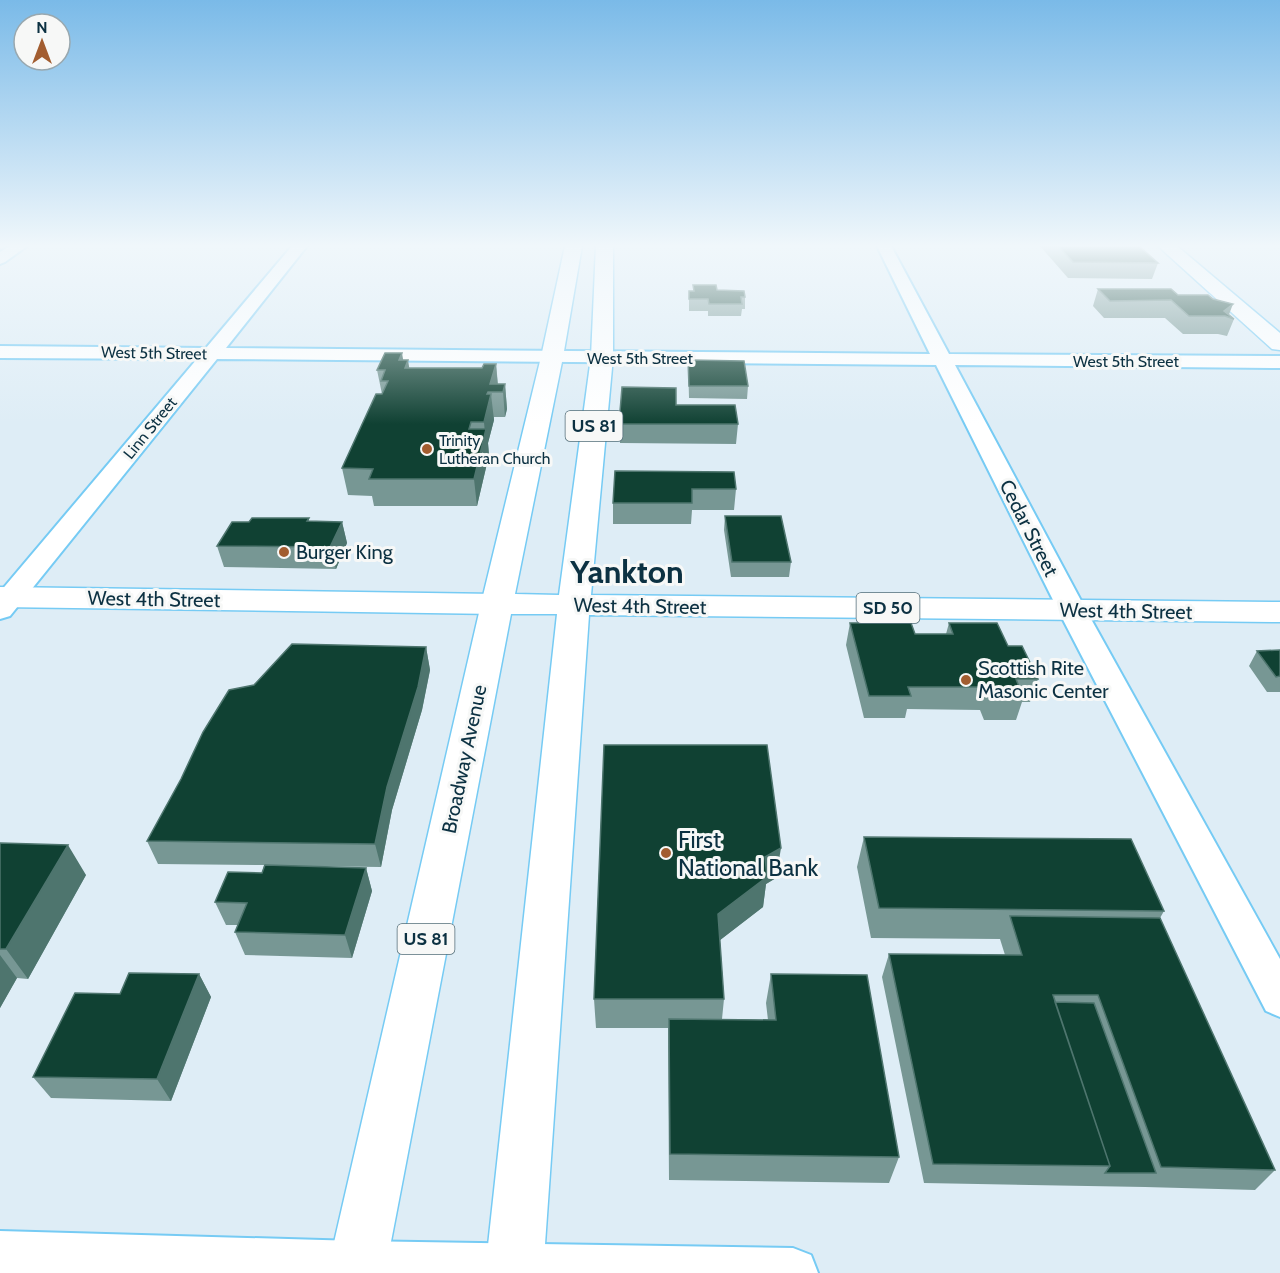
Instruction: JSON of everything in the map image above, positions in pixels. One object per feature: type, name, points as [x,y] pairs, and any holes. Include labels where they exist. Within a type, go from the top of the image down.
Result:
[{"type":"main road","name":"Broadway Avenue","points":[[357,1269],[496,604],[562,305]]},
{"type":"main road","name":"US 81","points":[[515,1270],[574,605],[602,357],[603,305]]},
{"type":"main road","points":[[1235,305],[1280,344]]},
{"type":"main road","name":"West 4th Street","points":[[3,601],[1280,612]]},
{"type":"street","name":"Linn Street","points":[[3,601],[251,305]]},
{"type":"street","name":"Cedar Street","points":[[914,305],[1072,610],[1280,998]]},
{"type":"street","name":"West 5th Street","points":[[0,352],[1280,362]]},
{"type":"street","points":[[0,1256],[357,1269],[793,1273]]},
{"type":"building","points":[[1177,305],[1231,305],[1224,311],[1234,319],[1225,316],[1189,316]]},
{"type":"building","points":[[385,353],[402,353],[399,360],[408,360],[405,368],[482,368],[484,364],[496,364],[490,384],[505,384],[503,392],[488,392],[487,394],[491,394],[484,422],[471,422],[469,429],[486,429],[474,479],[369,479],[373,469],[342,468],[376,394],[382,394],[388,381],[381,381],[385,370],[377,370]]},
{"type":"building","points":[[688,360],[744,361],[748,386],[689,386]]},
{"type":"building","points":[[622,387],[676,388],[676,405],[735,405],[738,424],[619,424]]},
{"type":"building","points":[[615,471],[734,472],[736,489],[692,489],[692,503],[613,503]]},
{"type":"building","points":[[725,516],[781,516],[791,562],[732,562]]},
{"type":"building","points":[[252,518],[309,518],[307,521],[342,522],[330,547],[217,546],[232,522],[249,522]]},
{"type":"building","points":[[850,623],[911,623],[915,634],[953,634],[949,623],[997,623],[1008,646],[1022,646],[1038,679],[1016,679],[1023,697],[991,697],[987,687],[908,687],[911,696],[869,696]]},
{"type":"building","points":[[292,644],[426,647],[418,687],[387,787],[375,844],[147,841],[181,779],[203,732],[229,690],[254,685]]},
{"type":"building","points":[[1280,650],[1280,676],[1276,677],[1257,651]]},
{"type":"building","points":[[604,745],[767,745],[781,848],[765,857],[767,877],[718,914],[724,999],[594,999]]},
{"type":"building","points":[[864,837],[1131,839],[1164,911],[879,908]]},
{"type":"building","points":[[0,843],[68,845],[6,949],[0,949]]},
{"type":"building","points":[[265,865],[366,868],[345,935],[235,932],[247,903],[215,902],[228,872],[262,873]]},
{"type":"building","points":[[1010,916],[1160,918],[1275,1170],[1161,1167],[1098,995],[1053,995],[1110,1166],[933,1164],[889,954],[1022,955]]},
{"type":"building","points":[[129,973],[199,974],[157,1079],[33,1077],[75,993],[120,994]]},
{"type":"building","points":[[771,974],[867,975],[899,1157],[670,1154],[669,1019],[776,1020]]},
{"type":"building","points":[[1055,1002],[1094,1003],[1156,1173],[1105,1173],[1110,1166]]},
{"type":"place","name":"Trinity Lutheran Church","points":[[427,449]]},
{"type":"place","name":"Burger King","points":[[284,552]]},
{"type":"place","name":"Scottish Rite Masonic Center","points":[[966,680]]},
{"type":"place","name":"First National Bank","points":[[666,853]]},
{"type":"district","name":"Yankton","points":[[627,571]]}]
